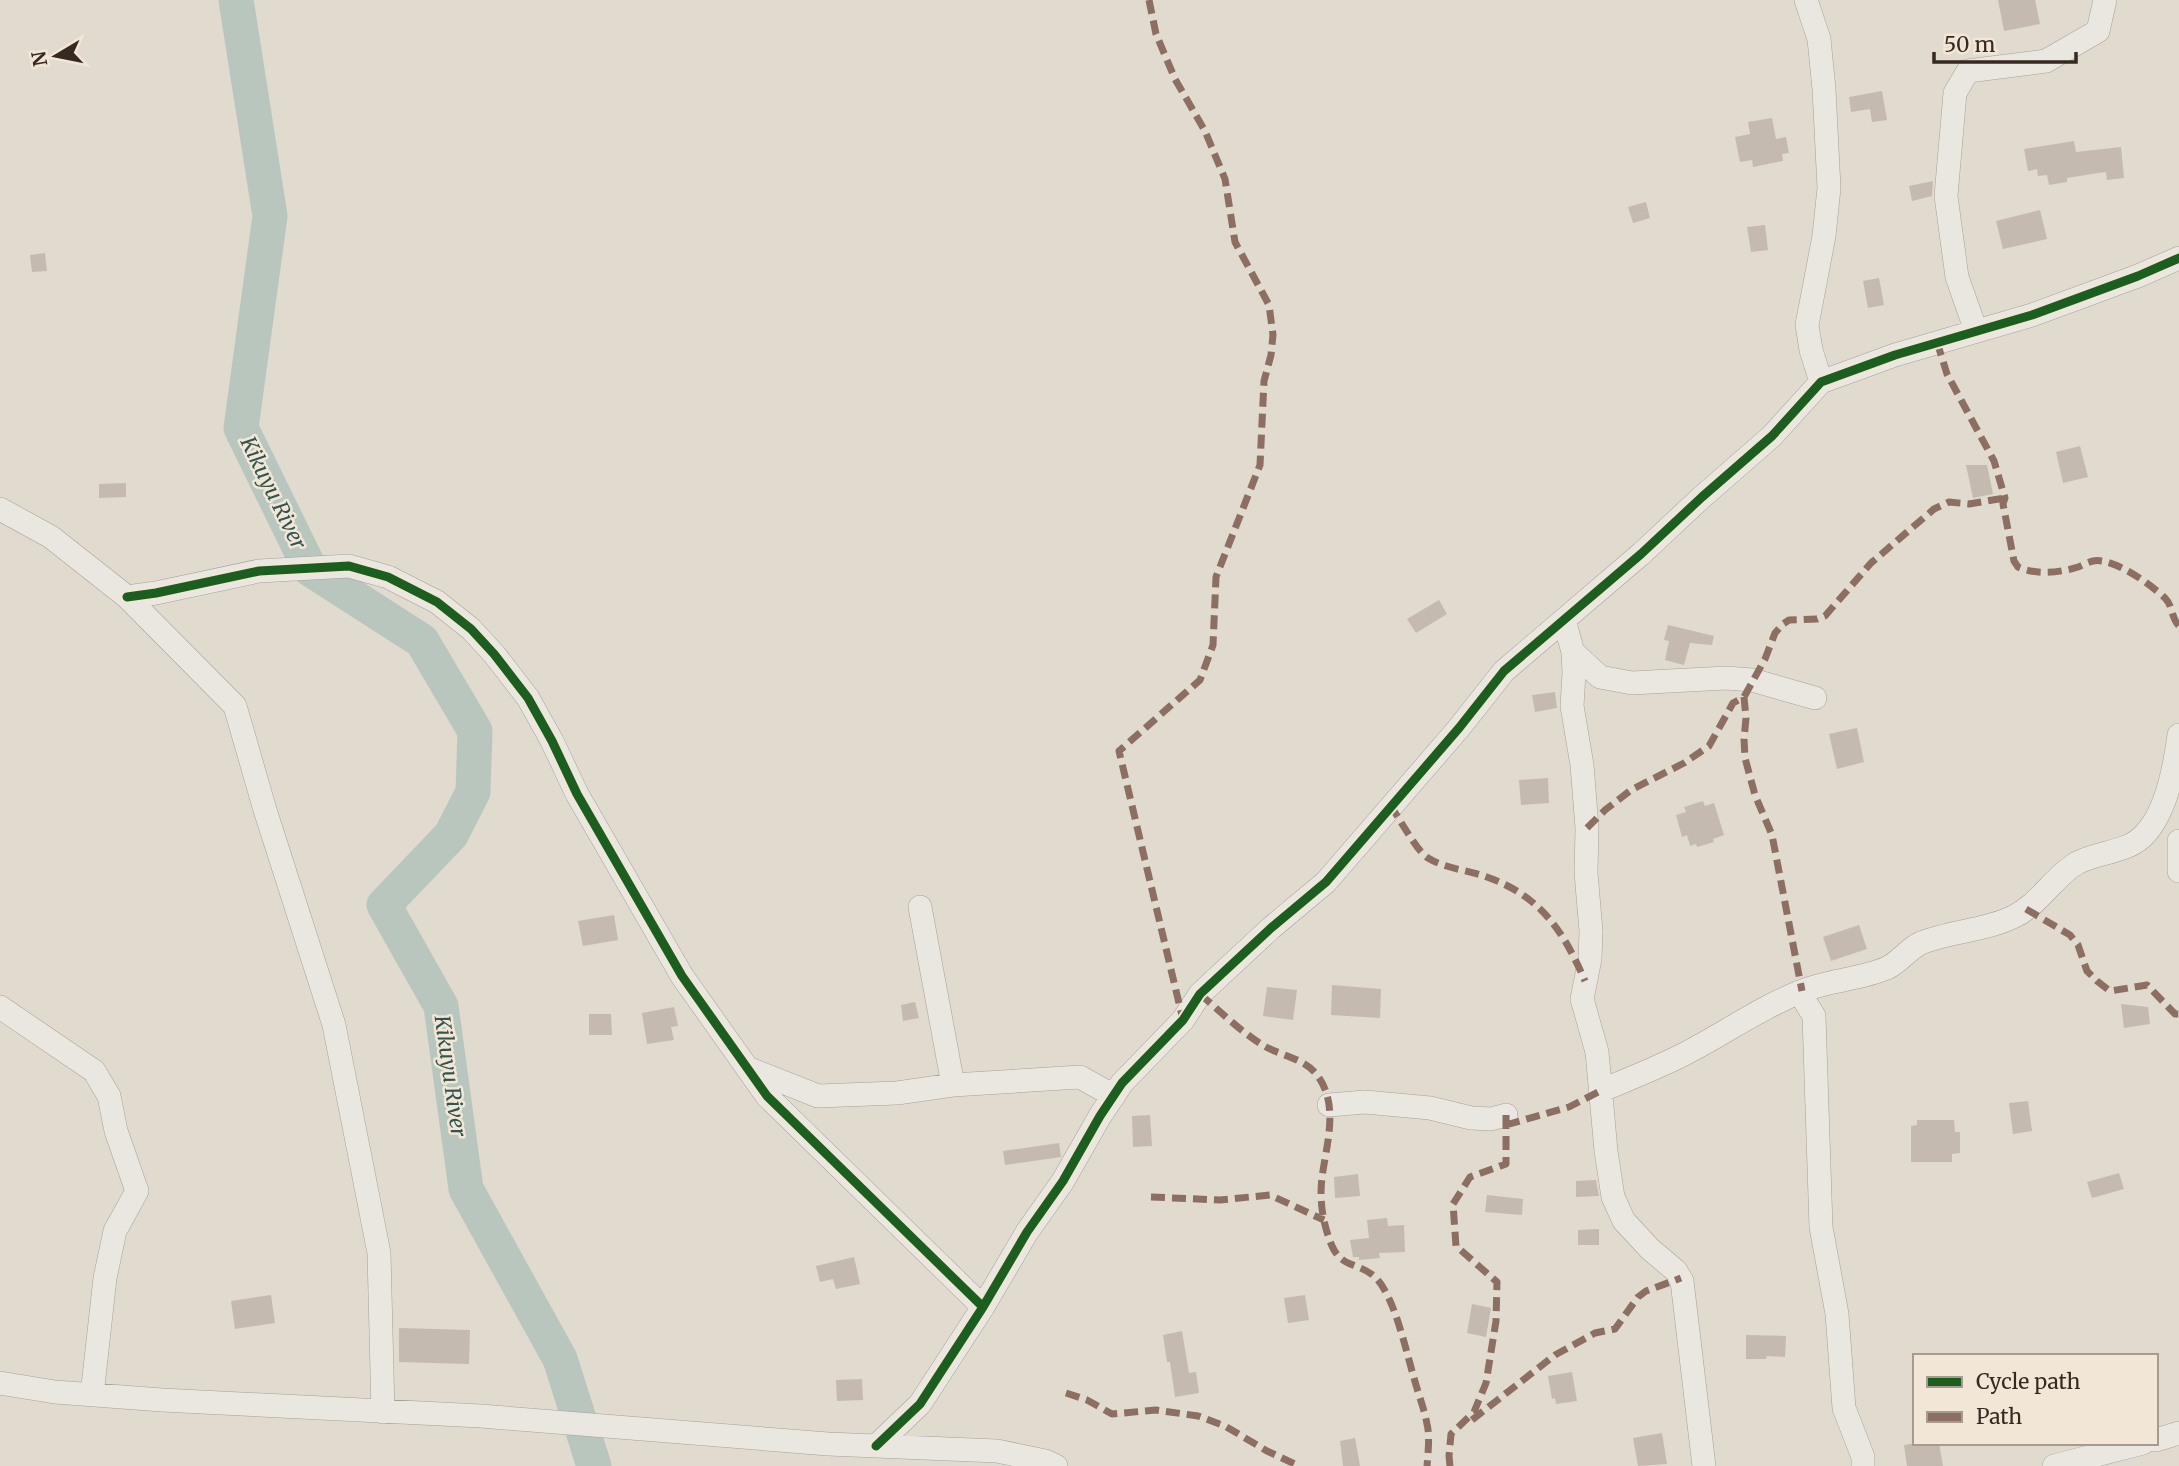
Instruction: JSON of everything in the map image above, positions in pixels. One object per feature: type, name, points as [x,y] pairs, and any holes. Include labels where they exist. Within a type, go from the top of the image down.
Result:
[{"type":"street","points":[[1806,0],[1819,40],[1829,188],[1824,236],[1807,325],[1821,382]]},
{"type":"street","points":[[1976,331],[1957,277],[1946,197],[1955,93],[1968,71],[2046,61],[2098,32],[2105,0]]},
{"type":"street","points":[[876,1446],[920,1404],[983,1307],[1027,1232],[1063,1181],[1122,1083],[1183,1020],[1200,994],[1271,928],[1326,882],[1459,728],[1504,670],[1641,554],[1772,436],[1821,382],[1895,355],[2032,315],[2179,258]]},
{"type":"street","points":[[0,509],[51,537],[127,597],[235,706],[265,810],[334,1025],[379,1253],[383,1412]]},
{"type":"street","points":[[127,597],[259,571],[349,566],[388,577],[437,602],[471,629],[528,698],[577,794],[682,976],[767,1096],[983,1307]]},
{"type":"street","points":[[1564,620],[1573,652],[1572,706],[1582,765],[1587,828],[1586,873],[1591,931],[1590,958],[1582,999],[1597,1052],[1613,1197],[1624,1221],[1650,1249],[1676,1271],[1682,1281],[1704,1466]]},
{"type":"street","points":[[1573,652],[1600,677],[1632,683],[1726,678],[1752,680],[1815,698]]},
{"type":"street","points":[[1600,1091],[1692,1050],[1799,992],[1874,973],[1889,967],[1921,943],[2014,916],[2045,891],[2056,878],[2081,860],[2130,845],[2141,838],[2163,805],[2179,735]]},
{"type":"street","points":[[2169,782],[2179,807]]},
{"type":"street","points":[[2179,841],[2179,871]]},
{"type":"street","points":[[920,907],[953,1085]]},
{"type":"street","points":[[1799,992],[1814,1016],[1821,1227],[1836,1314],[1844,1408],[1863,1457],[1863,1466]]},
{"type":"street","points":[[0,1007],[94,1071],[109,1097],[116,1131],[137,1191],[115,1231],[105,1278],[92,1395]]},
{"type":"street","points":[[747,1068],[818,1096],[897,1093],[953,1085],[1080,1077],[1114,1096]]},
{"type":"street","points":[[1329,1105],[1365,1102],[1430,1108],[1471,1118],[1491,1119],[1506,1115]]},
{"type":"street","points":[[0,1382],[55,1392],[92,1395],[481,1416],[828,1444],[997,1451],[1045,1461],[1056,1466]]},
{"type":"street","points":[[2158,1439],[2179,1433]]},
{"type":"street","points":[[2054,1466],[2135,1445]]},
{"type":"building","points":[[1998,0],[2035,0],[2040,24],[2004,31]]},
{"type":"building","points":[[1882,91],[1887,120],[1872,122],[1870,109],[1851,112],[1849,97]]},
{"type":"building","points":[[1772,118],[1776,139],[1786,137],[1789,153],[1782,154],[1783,161],[1753,167],[1752,160],[1740,162],[1735,137],[1750,134],[1748,122]]},
{"type":"building","points":[[2074,141],[2076,152],[2121,147],[2124,178],[2107,180],[2106,172],[2067,178],[2067,182],[2049,185],[2047,175],[2038,176],[2037,169],[2028,171],[2024,149]]},
{"type":"building","points":[[1933,181],[1932,196],[1912,201],[1909,186]]},
{"type":"building","points":[[1646,202],[1650,218],[1633,223],[1628,207]]},
{"type":"building","points":[[2040,210],[2047,239],[2003,249],[1996,221]]},
{"type":"building","points":[[1765,225],[1768,250],[1751,252],[1747,227]]},
{"type":"building","points":[[45,253],[47,271],[32,272],[30,255]]},
{"type":"building","points":[[1879,278],[1884,305],[1868,308],[1863,281]]},
{"type":"building","points":[[2080,446],[2088,477],[2063,483],[2056,452]]},
{"type":"building","points":[[1966,465],[1987,465],[1993,494],[1973,498]]},
{"type":"building","points":[[126,483],[126,497],[99,498],[99,484]]},
{"type":"building","points":[[1439,600],[1447,614],[1416,633],[1407,619]]},
{"type":"building","points":[[1668,625],[1714,636],[1712,645],[1690,643],[1684,665],[1665,660],[1669,641],[1664,640]]},
{"type":"building","points":[[1555,692],[1557,708],[1535,712],[1532,695]]},
{"type":"building","points":[[1857,728],[1864,762],[1837,769],[1829,734]]},
{"type":"building","points":[[1548,778],[1549,803],[1521,805],[1519,780]]},
{"type":"building","points":[[1703,801],[1705,806],[1714,803],[1724,835],[1713,839],[1714,842],[1697,847],[1696,844],[1690,846],[1687,835],[1682,837],[1676,815],[1686,812],[1684,807]]},
{"type":"building","points":[[614,915],[618,940],[583,946],[578,921]]},
{"type":"building","points":[[1859,925],[1867,949],[1831,961],[1823,937]]},
{"type":"building","points":[[1332,985],[1381,989],[1380,1018],[1331,1015]]},
{"type":"building","points":[[1267,987],[1297,990],[1293,1020],[1263,1016]]},
{"type":"building","points":[[915,1002],[919,1018],[903,1021],[901,1005]]},
{"type":"building","points":[[2121,1004],[2148,1007],[2150,1024],[2124,1028]]},
{"type":"building","points":[[674,1007],[678,1026],[671,1027],[674,1040],[647,1044],[642,1013]]},
{"type":"building","points":[[589,1014],[611,1014],[612,1035],[589,1035]]},
{"type":"building","points":[[2028,1101],[2032,1131],[2013,1134],[2009,1103]]},
{"type":"building","points":[[1150,1115],[1152,1146],[1133,1147],[1132,1116]]},
{"type":"building","points":[[1917,1120],[1954,1120],[1955,1132],[1960,1132],[1960,1153],[1952,1154],[1952,1162],[1911,1162],[1911,1126],[1917,1125]]},
{"type":"building","points":[[1059,1143],[1061,1157],[1005,1165],[1003,1151]]},
{"type":"building","points":[[2119,1173],[2124,1189],[2092,1198],[2087,1182]]},
{"type":"building","points":[[1358,1174],[1360,1196],[1335,1198],[1334,1177]]},
{"type":"building","points":[[1596,1180],[1599,1196],[1576,1197],[1576,1181]]},
{"type":"building","points":[[1487,1195],[1523,1199],[1522,1215],[1485,1212]]},
{"type":"building","points":[[1387,1218],[1388,1226],[1404,1225],[1405,1252],[1379,1253],[1380,1258],[1359,1260],[1359,1257],[1353,1257],[1350,1240],[1369,1238],[1367,1220]]},
{"type":"building","points":[[1599,1229],[1599,1245],[1578,1245],[1578,1230]]},
{"type":"building","points":[[854,1257],[860,1284],[836,1289],[833,1279],[820,1282],[816,1266]]},
{"type":"building","points":[[271,1295],[275,1323],[235,1329],[231,1301]]},
{"type":"building","points":[[1305,1295],[1309,1320],[1288,1323],[1284,1298]]},
{"type":"building","points":[[1472,1304],[1491,1308],[1486,1337],[1467,1333]]},
{"type":"building","points":[[399,1328],[470,1330],[469,1364],[399,1362]]},
{"type":"building","points":[[1182,1331],[1189,1373],[1196,1372],[1199,1393],[1175,1397],[1163,1335]]},
{"type":"building","points":[[1746,1335],[1786,1336],[1785,1357],[1746,1359]]},
{"type":"building","points":[[1572,1372],[1577,1401],[1556,1404],[1555,1398],[1552,1399],[1548,1376]]},
{"type":"building","points":[[862,1379],[863,1400],[837,1401],[836,1380]]},
{"type":"building","points":[[1662,1433],[1667,1464],[1638,1466],[1633,1438]]},
{"type":"building","points":[[1355,1438],[1360,1466],[1343,1466],[1340,1441]]},
{"type":"building","points":[[1904,1445],[1939,1445],[1943,1466],[1907,1466]]},
{"type":"waterway","name":"Kikuyu River","points":[[236,0],[270,216],[241,428],[310,569],[422,641],[475,731],[473,792],[451,835],[384,905],[441,1006],[466,1189],[560,1359],[594,1466]]},
{"type":"marked path","points":[[1149,0],[1156,34],[1175,79],[1205,131],[1225,179],[1235,242],[1269,305],[1273,335],[1264,381],[1260,465],[1216,577],[1213,645],[1200,680],[1119,751],[1183,1020]]},
{"type":"marked path","points":[[1937,342],[1947,374],[1994,461],[2005,498],[2003,504],[2014,561],[2018,567],[2055,572],[2093,561],[2111,563],[2141,579],[2165,598],[2179,626]]},
{"type":"marked path","points":[[1587,828],[1631,790],[1684,763],[1709,746],[1733,703],[1744,697],[1765,659],[1775,633],[1783,624],[1789,620],[1825,616],[1871,563],[1934,509],[1949,502],[1969,504],[2005,498]]},
{"type":"marked path","points":[[1744,697],[1745,758],[1755,795],[1772,835],[1802,991]]},
{"type":"marked path","points":[[1390,805],[1428,858],[1504,884],[1535,904],[1558,930],[1585,981]]},
{"type":"marked path","points":[[2026,909],[2070,935],[2078,945],[2087,971],[2110,991],[2147,985],[2175,1014],[2179,1014]]},
{"type":"marked path","points":[[1200,994],[1257,1041],[1306,1065],[1317,1075],[1324,1087],[1330,1112],[1321,1186],[1326,1230],[1336,1253],[1346,1262],[1365,1270],[1377,1279],[1389,1299],[1426,1418],[1429,1439],[1427,1466]]},
{"type":"marked path","points":[[1506,1125],[1569,1107],[1600,1091]]},
{"type":"marked path","points":[[1450,1466],[1451,1434],[1474,1412],[1486,1383],[1496,1321],[1497,1282],[1456,1246],[1453,1204],[1470,1177],[1506,1164],[1506,1115]]},
{"type":"marked path","points":[[1151,1197],[1220,1200],[1270,1195],[1324,1220]]},
{"type":"marked path","points":[[1472,1420],[1555,1355],[1595,1333],[1615,1329],[1638,1297],[1646,1291],[1681,1278]]},
{"type":"marked path","points":[[1066,1393],[1087,1400],[1112,1414],[1156,1410],[1198,1416],[1225,1426],[1299,1466]]},
{"type":"cycle path","points":[[876,1446],[920,1404],[983,1307],[1027,1232],[1063,1181],[1122,1083],[1183,1020],[1200,994],[1271,928],[1326,882],[1459,728],[1504,671],[1641,554],[1772,436],[1821,382],[1895,355],[2032,315],[2179,258]]},
{"type":"cycle path","points":[[127,597],[259,571],[349,566],[388,577],[437,602],[471,629],[528,698],[577,794],[682,976],[767,1096],[983,1307]]}]
